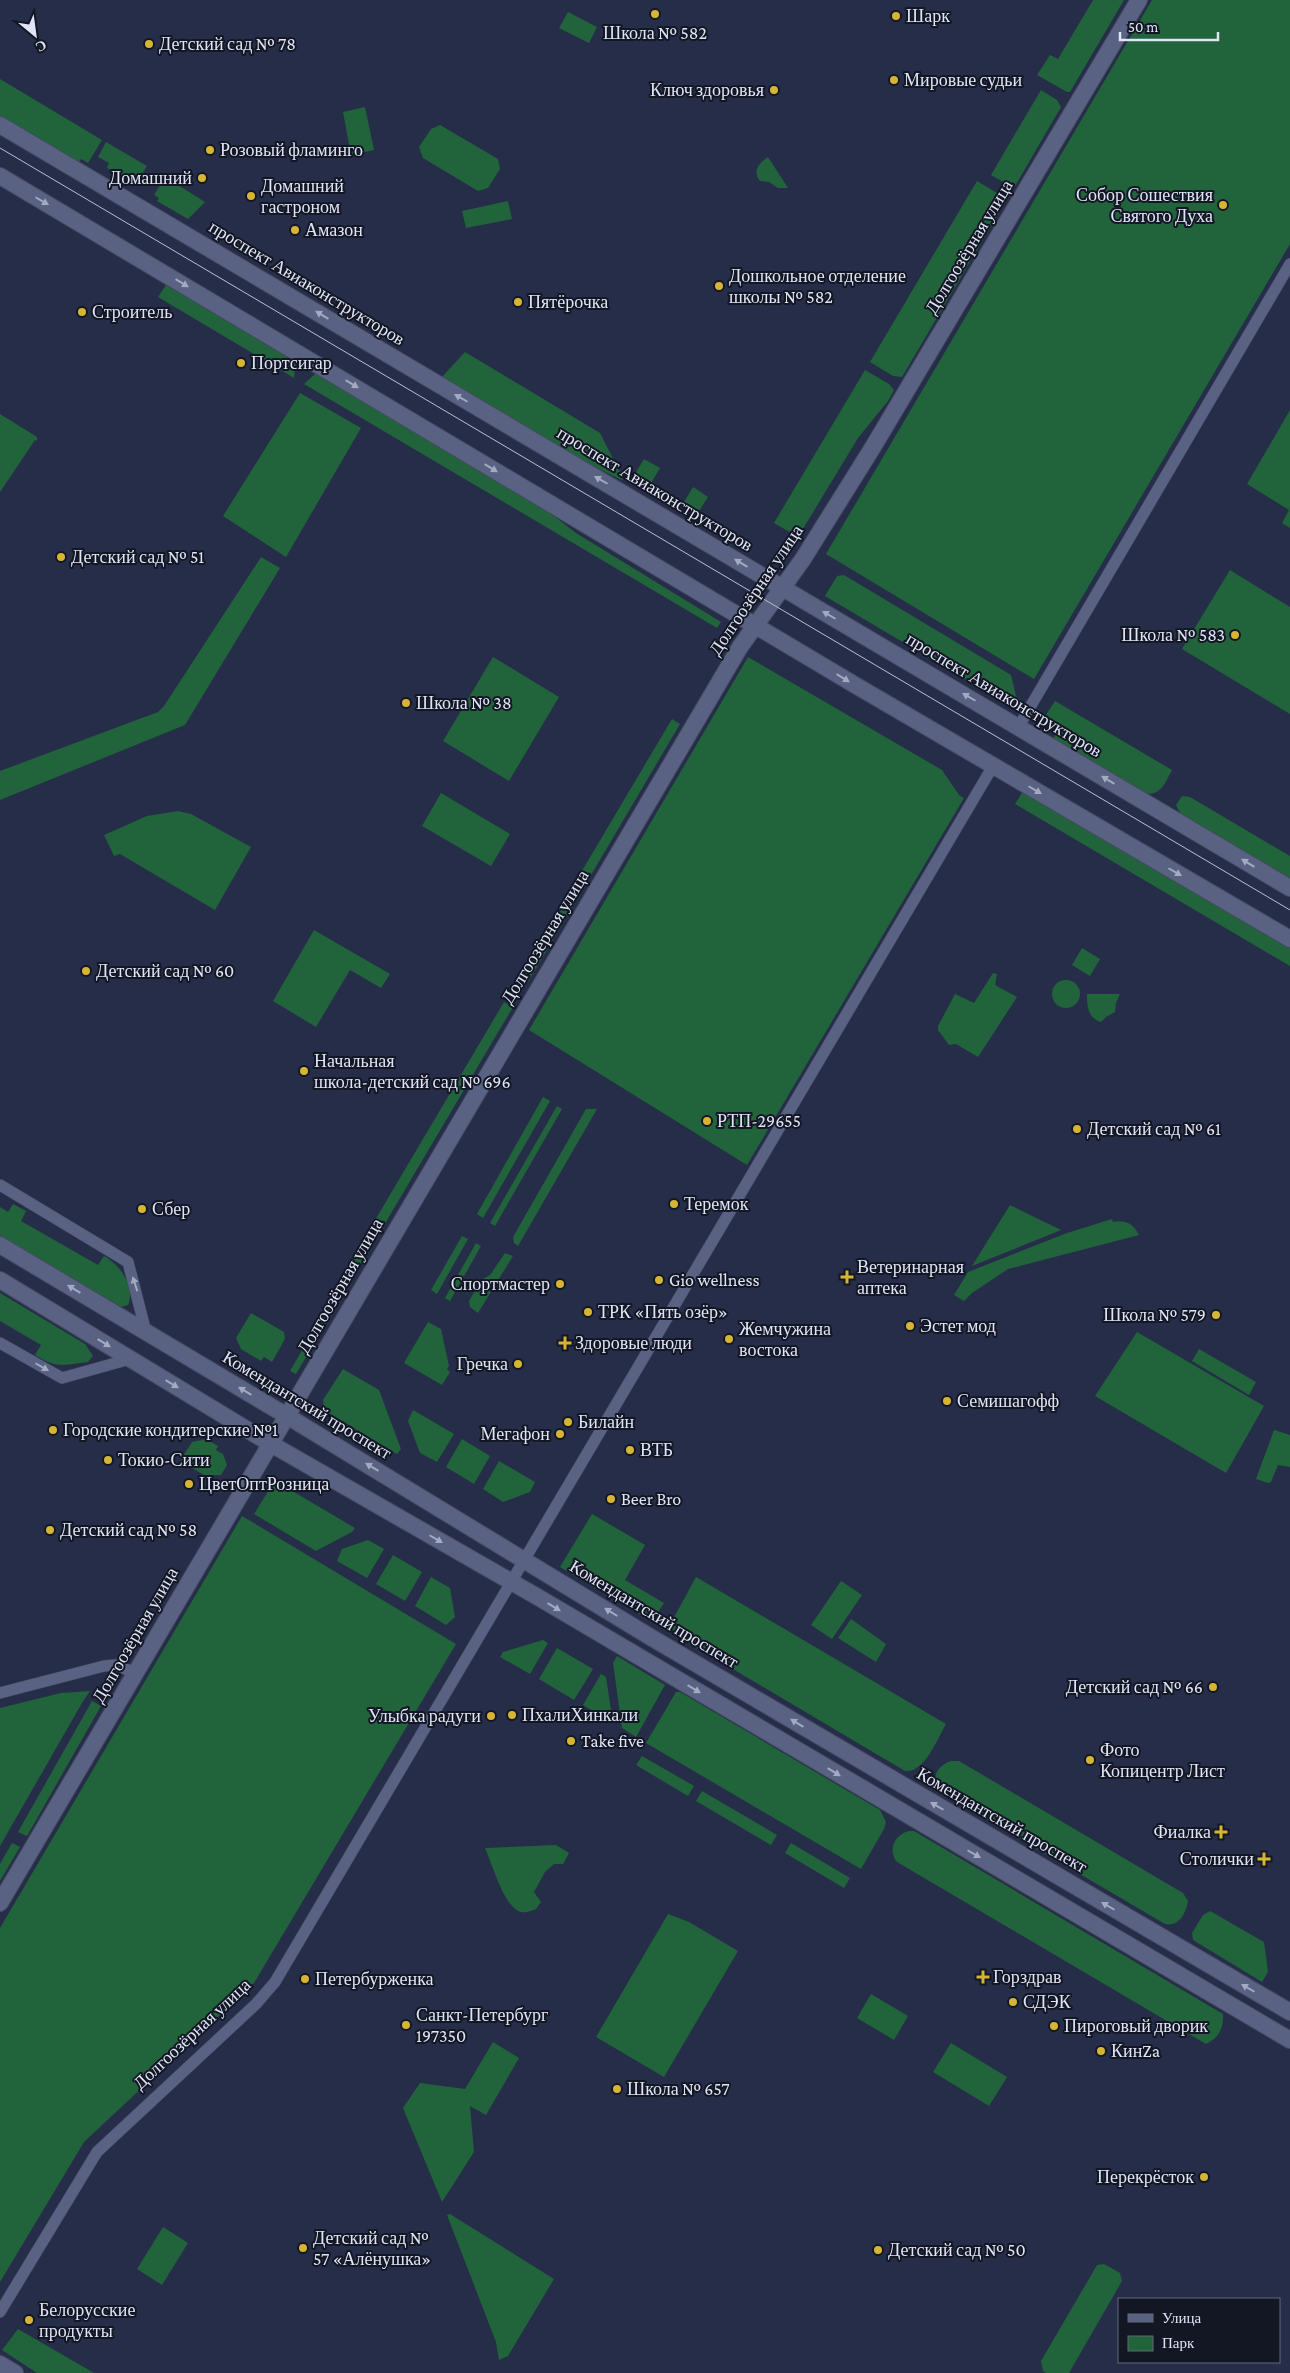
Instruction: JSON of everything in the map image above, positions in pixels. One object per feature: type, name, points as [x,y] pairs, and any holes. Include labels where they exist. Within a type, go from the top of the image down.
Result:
[{"type":"main road","name":"Долгоозёрная улица","points":[[0,1903],[740,647],[783,588],[908,390],[1139,0]]},
{"type":"main road","name":"проспект Авиаконструкторов","points":[[0,125],[1290,888]]},
{"type":"main road","points":[[0,176],[756,626],[1290,939]]},
{"type":"main road","name":"Комендантский проспект","points":[[0,1245],[287,1416],[652,1638],[1290,2012]]},
{"type":"main road","points":[[0,1280],[271,1444],[512,1582],[1290,2040]]},
{"type":"main road","points":[[0,2364],[15,2373]]},
{"type":"street","points":[[1019,726],[1290,264]]},
{"type":"street","name":"Долгоозёрная улица","points":[[0,2312],[97,2152],[256,2004],[275,1982],[993,766]]},
{"type":"street","points":[[0,1185],[128,1262],[146,1332]]},
{"type":"street","points":[[0,1343],[62,1378],[130,1359]]},
{"type":"street","points":[[0,1693],[104,1666],[115,1665],[136,1673]]},
{"type":"green space","points":[[1093,0],[1124,0],[1070,92],[1067,92],[1037,75],[1050,55],[1058,59]]},
{"type":"green space","points":[[1152,0],[1290,0],[1290,244],[1034,679],[826,554]]},
{"type":"green space","points":[[568,12],[597,27],[589,43],[559,28]]},
{"type":"green space","points":[[0,79],[102,140],[88,163],[81,159],[78,164],[0,118]]},
{"type":"green space","points":[[1041,90],[1057,100],[1061,107],[1014,188],[991,175]]},
{"type":"green space","points":[[365,107],[374,150],[351,155],[343,112]]},
{"type":"green space","points":[[440,125],[498,159],[500,169],[488,188],[478,191],[423,158],[419,147],[431,129]]},
{"type":"green space","points":[[106,142],[147,166],[136,184],[107,168],[109,163],[98,157]]},
{"type":"green space","points":[[768,157],[788,188],[778,188],[769,182],[760,181],[757,174],[758,168]]},
{"type":"green space","points":[[165,177],[205,202],[188,219],[157,201],[159,198],[154,195]]},
{"type":"green space","points":[[977,181],[1007,199],[902,377],[893,376],[870,362]]},
{"type":"green space","points":[[508,201],[512,219],[466,228],[462,211]]},
{"type":"green space","points":[[166,285],[296,362],[294,378],[158,297]]},
{"type":"green space","points":[[465,352],[600,433],[623,478],[622,480],[578,459],[441,378]]},
{"type":"green space","points":[[865,370],[889,384],[894,390],[888,401],[858,438],[798,537],[774,523]]},
{"type":"green space","points":[[316,373],[545,509],[576,533],[721,622],[717,628],[304,384]]},
{"type":"green space","points":[[300,393],[361,428],[286,557],[223,516]]},
{"type":"green space","points":[[1290,410],[1290,528],[1282,523],[1289,510],[1247,484]]},
{"type":"green space","points":[[0,414],[37,437],[37,441],[35,440],[0,492]]},
{"type":"green space","points":[[644,459],[660,468],[651,483],[635,474]]},
{"type":"green space","points":[[693,487],[708,497],[699,511],[684,502]]},
{"type":"green space","points":[[261,557],[280,568],[185,725],[0,800],[0,771],[158,712],[164,706]]},
{"type":"green space","name":"Школа № 583","points":[[1230,570],[1290,607],[1290,714],[1182,649]]},
{"type":"green space","points":[[844,575],[1011,675],[1016,696],[1021,700],[1015,703],[1002,701],[825,596],[837,576]]},
{"type":"green space","points":[[493,657],[559,697],[509,781],[443,741]]},
{"type":"green space","points":[[748,657],[942,770],[959,795],[964,798],[747,1165],[529,1030]]},
{"type":"green space","points":[[1055,701],[1172,770],[1162,787],[1155,793],[1145,793],[1053,739],[1056,734],[1047,729],[1050,722],[1044,718]]},
{"type":"green space","points":[[672,719],[680,724],[528,982],[519,977]]},
{"type":"green space","points":[[1023,791],[1290,948],[1290,966],[1015,804]]},
{"type":"green space","points":[[441,793],[510,834],[491,866],[422,826]]},
{"type":"green space","points":[[1182,796],[1190,797],[1290,856],[1290,878],[1181,815],[1176,805]]},
{"type":"green space","points":[[178,811],[191,814],[251,847],[215,910],[120,854],[114,856],[104,835],[147,816]]},
{"type":"green space","points":[[314,930],[390,974],[381,988],[350,970],[316,1027],[273,1001]]},
{"type":"green space","points":[[1082,948],[1100,959],[1090,976],[1072,965]]},
{"type":"green space","points":[[993,973],[997,974],[995,985],[1017,997],[978,1057],[956,1044],[949,1045],[938,1030],[938,1026],[955,994],[974,1003]]},
{"type":"green space","points":[[1066,980],[1076,984],[1080,994],[1076,1004],[1066,1008],[1056,1004],[1052,994],[1056,984]]},
{"type":"green space","points":[[1087,994],[1120,994],[1115,1012],[1101,1022],[1093,1018],[1087,1003]]},
{"type":"green space","points":[[504,1002],[513,1007],[296,1374],[290,1371],[344,1278],[342,1276]]},
{"type":"green space","points":[[543,1097],[550,1101],[483,1218],[477,1214]]},
{"type":"green space","points":[[557,1106],[562,1109],[495,1226],[490,1223]]},
{"type":"green space","points":[[586,1109],[597,1109],[518,1246],[514,1243],[513,1237]]},
{"type":"green space","points":[[13,1204],[26,1211],[21,1221],[98,1265],[104,1256],[115,1264],[128,1283],[130,1298],[128,1305],[121,1307],[0,1236],[0,1207],[8,1212]]},
{"type":"green space","points":[[1010,1205],[1061,1230],[972,1266]]},
{"type":"green space","points":[[1112,1219],[1113,1222],[1129,1223],[1139,1235],[1008,1269],[972,1293],[964,1301],[954,1295],[968,1272],[1067,1233]]},
{"type":"green space","points":[[462,1236],[468,1239],[437,1294],[431,1290]]},
{"type":"green space","points":[[476,1243],[481,1246],[450,1301],[445,1298]]},
{"type":"green space","points":[[505,1253],[513,1256],[478,1313],[470,1307],[469,1301],[481,1280],[490,1275]]},
{"type":"green space","points":[[0,1293],[85,1344],[93,1356],[88,1362],[60,1365],[35,1355],[41,1345],[0,1321]]},
{"type":"green space","points":[[251,1313],[284,1332],[285,1339],[272,1362],[264,1357],[261,1361],[241,1349],[236,1338]]},
{"type":"green space","points":[[428,1322],[441,1329],[449,1366],[447,1369],[450,1372],[442,1385],[404,1363]]},
{"type":"green space","points":[[1137,1332],[1264,1406],[1226,1473],[1095,1396]]},
{"type":"green space","points":[[1199,1349],[1256,1382],[1249,1395],[1192,1361]]},
{"type":"green space","points":[[343,1369],[379,1390],[401,1449],[397,1454],[324,1410],[323,1400]]},
{"type":"green space","points":[[413,1410],[454,1434],[437,1462],[420,1453],[408,1421]]},
{"type":"green space","points":[[1274,1430],[1290,1435],[1290,1467],[1278,1465],[1271,1482],[1268,1483],[1256,1479]]},
{"type":"green space","points":[[206,1439],[218,1446],[216,1450],[223,1454],[227,1465],[221,1475],[204,1475],[180,1461],[192,1442]]},
{"type":"green space","points":[[462,1439],[490,1456],[474,1484],[446,1467]]},
{"type":"green space","points":[[499,1461],[535,1482],[530,1492],[503,1502],[483,1489]]},
{"type":"green space","points":[[277,1482],[355,1528],[352,1532],[316,1551],[254,1514],[272,1485]]},
{"type":"green space","points":[[592,1514],[645,1545],[625,1580],[664,1603],[654,1618],[646,1618],[560,1567]]},
{"type":"green space","points":[[242,1516],[456,1644],[254,1983],[84,2142],[0,2282],[0,1928]]},
{"type":"green space","points":[[368,1540],[384,1549],[367,1578],[337,1561],[342,1549]]},
{"type":"green space","points":[[393,1555],[422,1572],[405,1601],[376,1584]]},
{"type":"green space","points":[[431,1577],[450,1588],[455,1617],[446,1625],[415,1606]]},
{"type":"green space","points":[[696,1577],[946,1724],[930,1754],[919,1767],[905,1771],[677,1636],[673,1632],[672,1621]]},
{"type":"green space","points":[[841,1581],[862,1595],[832,1639],[811,1625]]},
{"type":"green space","points":[[851,1619],[886,1644],[876,1662],[838,1638]]},
{"type":"green space","points":[[543,1640],[548,1643],[530,1674],[500,1657],[503,1652]]},
{"type":"green space","points":[[557,1648],[593,1669],[574,1700],[539,1679]]},
{"type":"green space","points":[[617,1656],[665,1685],[636,1737],[622,1728],[613,1663]]},
{"type":"green space","points":[[601,1674],[606,1677],[612,1716],[609,1721],[583,1705]]},
{"type":"green space","points":[[90,1691],[0,1846],[0,1708],[61,1693]]},
{"type":"green space","points":[[676,1692],[680,1692],[880,1810],[886,1822],[884,1829],[861,1869],[646,1743]]},
{"type":"green space","points":[[92,1701],[101,1706],[27,1836],[18,1832]]},
{"type":"green space","points":[[642,1756],[694,1786],[688,1796],[636,1765]]},
{"type":"green space","points":[[951,1761],[959,1761],[1183,1893],[1188,1901],[1186,1910],[1181,1918],[1174,1923],[1165,1924],[942,1793],[936,1783],[936,1774],[941,1766]]},
{"type":"green space","points":[[702,1791],[777,1835],[771,1845],[696,1801]]},
{"type":"green space","points":[[914,1831],[1223,2014],[1223,2024],[1220,2032],[1206,2044],[897,1862],[893,1853],[894,1843],[900,1835]]},
{"type":"green space","points":[[12,1843],[20,1847],[0,1881],[0,1864]]},
{"type":"green space","points":[[791,1843],[850,1878],[844,1888],[785,1853]]},
{"type":"green space","points":[[556,1845],[569,1853],[563,1864],[554,1864],[545,1872],[534,1892],[541,1902],[536,1909],[529,1912],[521,1912],[515,1909],[499,1884],[485,1848]]},
{"type":"green space","points":[[1210,1911],[1264,1942],[1268,1972],[1262,1982],[1193,1940],[1192,1933],[1203,1915]]},
{"type":"green space","points":[[668,1914],[689,1922],[738,1951],[664,2077],[596,2037]]},
{"type":"green space","points":[[871,1994],[908,2016],[894,2040],[857,2018]]},
{"type":"green space","points":[[493,2042],[519,2058],[486,2115],[470,2106],[474,2152],[442,2202],[403,2108],[420,2083],[465,2089]]},
{"type":"green space","points":[[951,2043],[1007,2077],[989,2106],[933,2072]]},
{"type":"green space","points":[[450,2214],[554,2279],[508,2356],[499,2360],[496,2342],[447,2215]]},
{"type":"green space","points":[[163,2227],[188,2243],[162,2285],[137,2269]]},
{"type":"green space","points":[[1104,2264],[1120,2273],[1122,2281],[1069,2373],[1046,2373],[1043,2371],[1041,2361],[1097,2265]]},
{"type":"green space","points":[[18,2329],[94,2373],[37,2373],[2,2350]]},
{"type":"tram line","points":[[0,148],[1290,910]]},
{"type":"place","name":"Школа № 582","points":[[655,14]]},
{"type":"place","name":"Шарк","points":[[896,16]]},
{"type":"place","name":"Детский сад № 78","points":[[149,44]]},
{"type":"place","name":"Мировые судьи","points":[[894,80]]},
{"type":"place","name":"Ключ здоровья","points":[[774,90]]},
{"type":"place","name":"Розовый фламинго","points":[[210,150]]},
{"type":"place","name":"Домашний","points":[[202,178]]},
{"type":"place","name":"Домашний гастроном","points":[[251,196]]},
{"type":"place","name":"Собор Сошествия Святого Духа","points":[[1223,205]]},
{"type":"place","name":"Амазон","points":[[295,230]]},
{"type":"place","name":"Дошкольное отделение школы № 582","points":[[719,286]]},
{"type":"place","name":"Пятёрочка","points":[[518,302]]},
{"type":"place","name":"Строитель","points":[[82,312]]},
{"type":"place","name":"Портсигар","points":[[241,363]]},
{"type":"place","name":"Детский сад № 51","points":[[61,557]]},
{"type":"place","name":"Школа № 583","points":[[1235,635]]},
{"type":"place","name":"Школа № 38","points":[[406,703]]},
{"type":"place","name":"Детский сад № 60","points":[[86,971]]},
{"type":"place","name":"Начальная школа-детский сад № 696","points":[[304,1071]]},
{"type":"place","name":"РТП-29655","points":[[707,1121]]},
{"type":"place","name":"Детский сад № 61","points":[[1077,1129]]},
{"type":"place","name":"Теремок","points":[[674,1204]]},
{"type":"place","name":"Сбер","points":[[142,1209]]},
{"type":"place","name":"Ветеринарная аптека","points":[[847,1277]]},
{"type":"place","name":"Gio wellness","points":[[659,1280]]},
{"type":"place","name":"Спортмастер","points":[[560,1284]]},
{"type":"place","name":"ТРК «Пять озёр»","points":[[588,1312]]},
{"type":"place","name":"Школа № 579","points":[[1216,1315]]},
{"type":"place","name":"Эстет мод","points":[[910,1326]]},
{"type":"place","name":"Жемчужина востока","points":[[729,1339]]},
{"type":"place","name":"Здоровые люди","points":[[565,1343]]},
{"type":"place","name":"Гречка","points":[[518,1364]]},
{"type":"place","name":"Семишагофф","points":[[947,1401]]},
{"type":"place","name":"Билайн","points":[[568,1422]]},
{"type":"place","name":"Городские кондитерские №1","points":[[53,1430]]},
{"type":"place","name":"Мегафон","points":[[560,1434]]},
{"type":"place","name":"ВТБ","points":[[630,1450]]},
{"type":"place","name":"Токио-Сити","points":[[108,1460]]},
{"type":"place","name":"ЦветОптРозница","points":[[189,1484]]},
{"type":"place","name":"Beer Bro","points":[[611,1499]]},
{"type":"place","name":"Детский сад № 58","points":[[50,1530]]},
{"type":"place","name":"Детский сад № 66","points":[[1213,1687]]},
{"type":"place","name":"ПхалиХинкали","points":[[512,1715]]},
{"type":"place","name":"Улыбка радуги","points":[[491,1716]]},
{"type":"place","name":"Take five","points":[[571,1741]]},
{"type":"place","name":"Фото Копицентр Лист","points":[[1090,1760]]},
{"type":"place","name":"Фиалка","points":[[1221,1832]]},
{"type":"place","name":"Столички","points":[[1264,1859]]},
{"type":"place","name":"Горздрав","points":[[983,1977]]},
{"type":"place","name":"Петербурженка","points":[[305,1979]]},
{"type":"place","name":"СДЭК","points":[[1013,2002]]},
{"type":"place","name":"Санкт-Петербург 197350","points":[[406,2025]]},
{"type":"place","name":"Пироговый дворик","points":[[1054,2026]]},
{"type":"place","name":"КинZa","points":[[1101,2051]]},
{"type":"place","name":"Школа № 657","points":[[617,2089]]},
{"type":"place","name":"Перекрёсток","points":[[1204,2177]]},
{"type":"place","name":"Детский сад № 57 «Алёнушка»","points":[[303,2248]]},
{"type":"place","name":"Детский сад № 50","points":[[878,2250]]},
{"type":"place","name":"Белорусские продукты","points":[[29,2320]]}]
